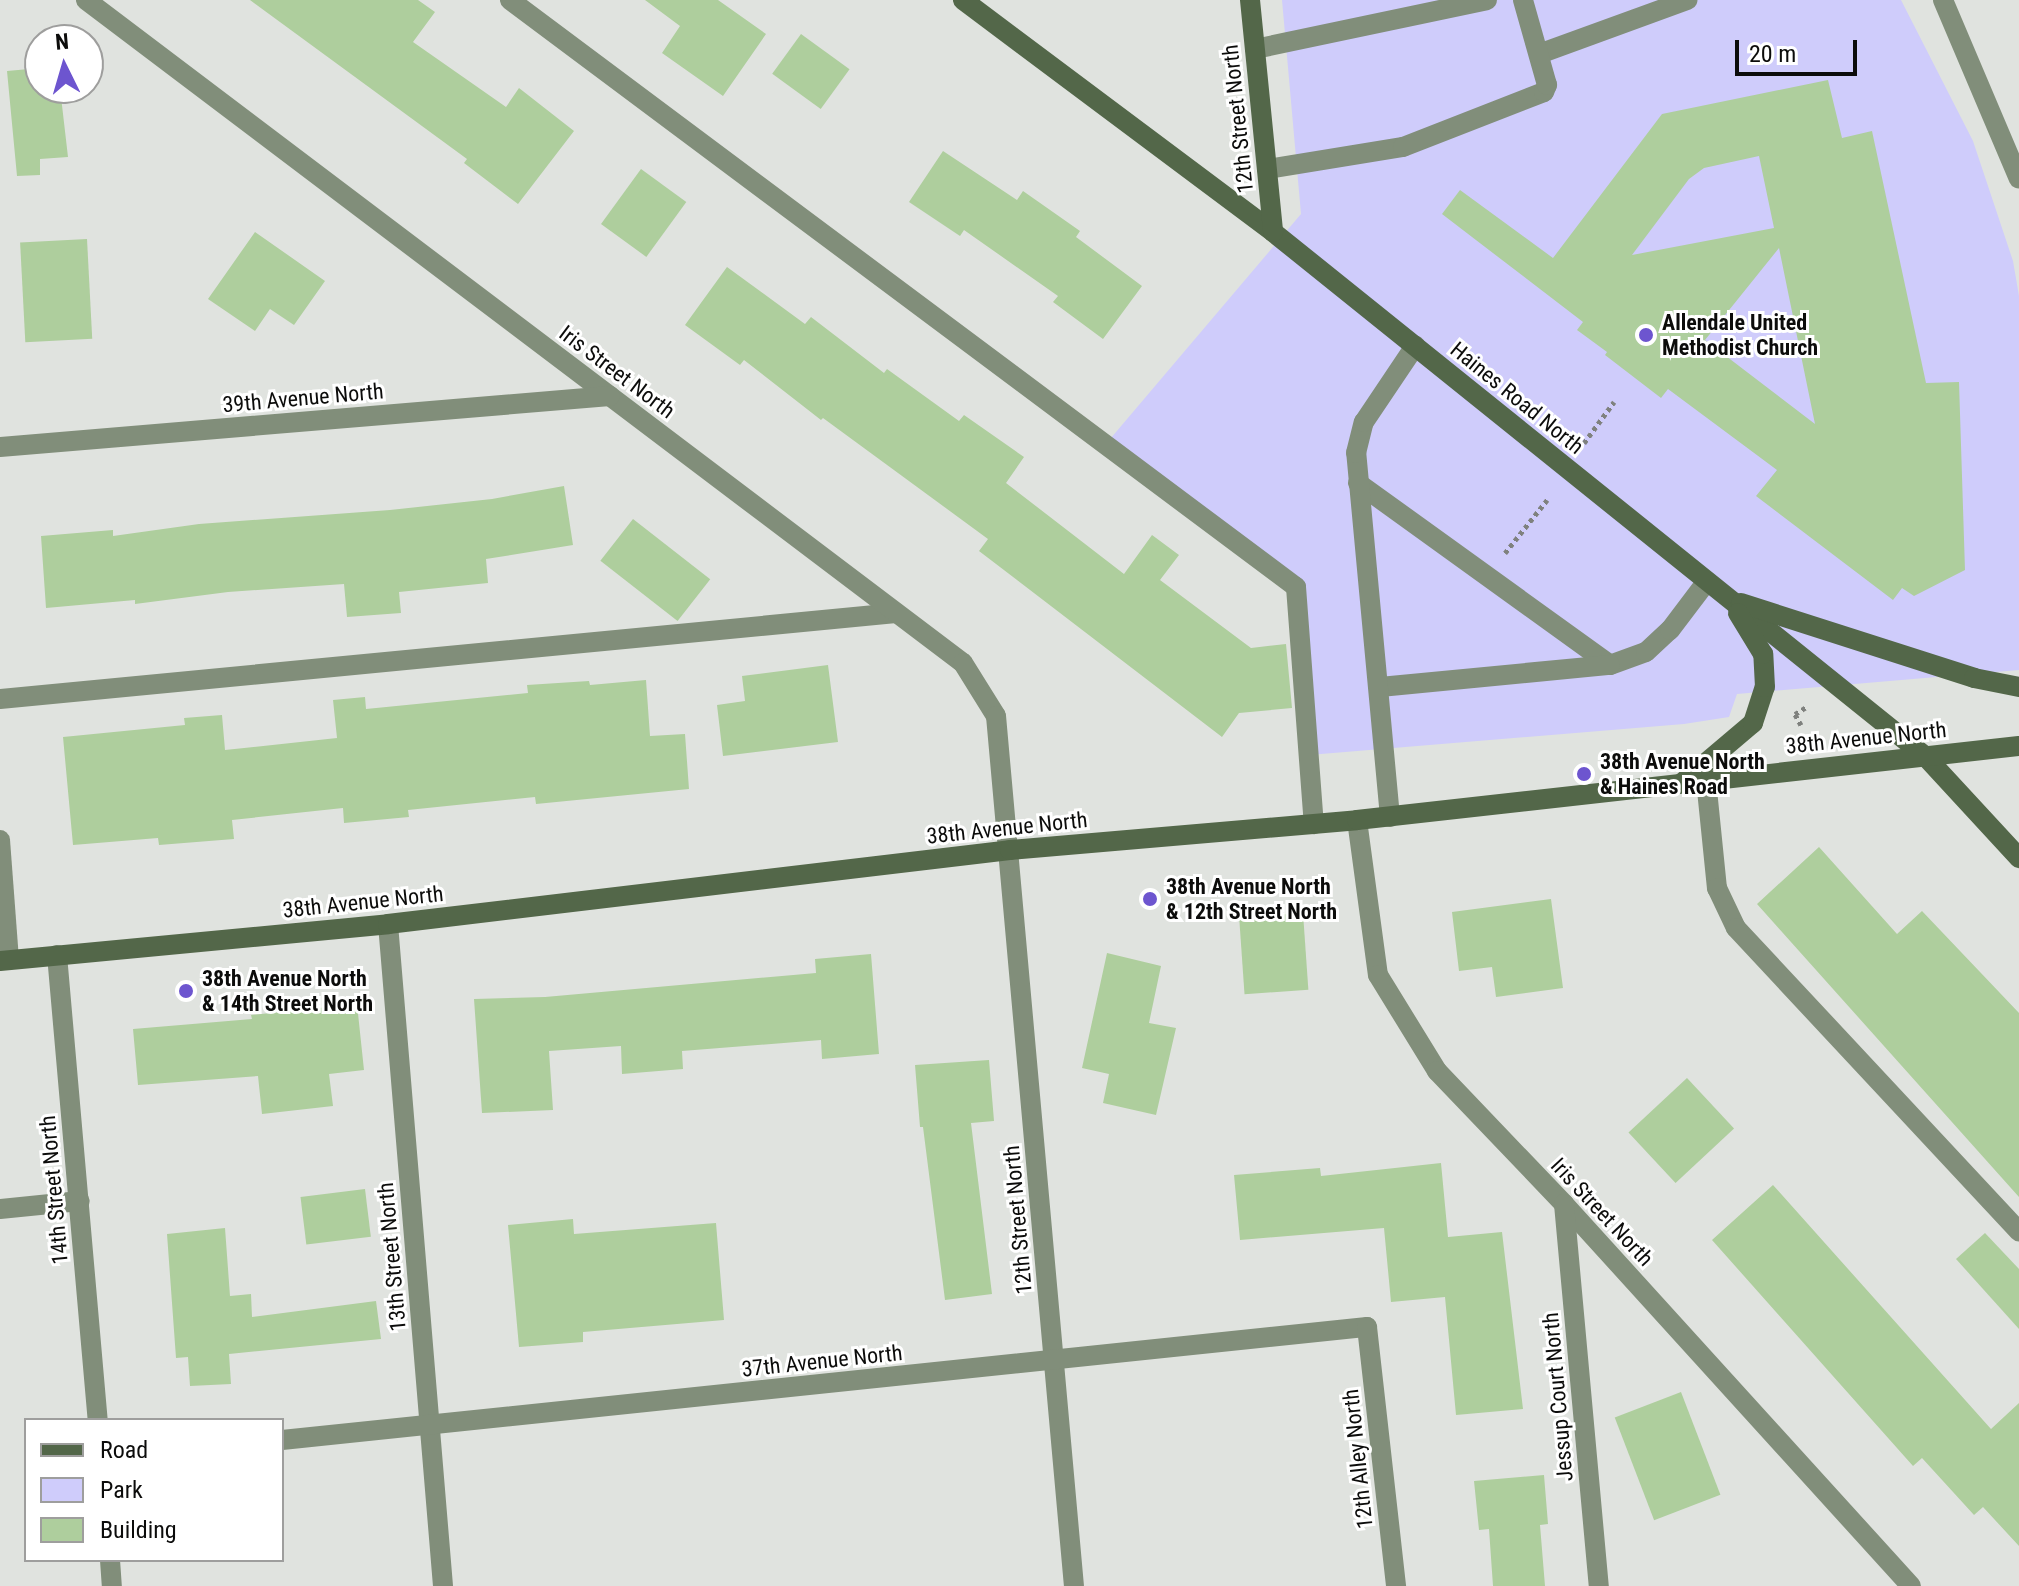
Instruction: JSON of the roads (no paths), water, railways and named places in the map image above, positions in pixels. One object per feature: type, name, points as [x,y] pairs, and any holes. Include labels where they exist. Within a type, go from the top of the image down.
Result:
[{"type":"main road","name":"Haines Road North","points":[[963,0],[1273,232],[1925,756],[2019,858]]},
{"type":"main road","name":"12th Street North","points":[[1250,0],[1273,232]]},
{"type":"main road","points":[[1730,599],[1974,678],[2019,687]]},
{"type":"main road","points":[[1682,783],[1753,723],[1765,687],[1763,654],[1730,599]]},
{"type":"main road","name":"38th Avenue North","points":[[5,960],[388,924],[1010,850],[1390,817],[2019,746]]},
{"type":"street","name":"Iris Street North","points":[[86,0],[963,663],[996,716],[1010,850]]},
{"type":"street","points":[[510,0],[1296,587],[1314,824]]},
{"type":"street","points":[[1255,49],[1487,0]]},
{"type":"street","points":[[1267,169],[1379,153],[1544,92],[1547,85],[1523,0]]},
{"type":"street","points":[[1539,54],[1687,0]]},
{"type":"street","points":[[1943,0],[2019,179]]},
{"type":"street","points":[[1390,817],[1356,453],[1364,422],[1415,346]]},
{"type":"street","name":"39th Avenue North","points":[[0,447],[610,396]]},
{"type":"street","points":[[1358,483],[1610,665]]},
{"type":"street","points":[[1380,687],[1610,665],[1646,652],[1670,630],[1707,581]]},
{"type":"street","points":[[0,699],[896,613]]},
{"type":"street","points":[[1706,780],[1717,888],[1736,928],[2019,1232]]},
{"type":"street","name":"Iris Street North","points":[[1357,820],[1378,975],[1437,1071],[1564,1204],[1911,1586]]},
{"type":"street","points":[[0,840],[5,960]]},
{"type":"street","name":"12th Street North","points":[[1010,850],[1074,1586]]},
{"type":"street","name":"13th Street North","points":[[388,924],[443,1586]]},
{"type":"street","name":"14th Street North","points":[[57,955],[98,1418]]},
{"type":"street","points":[[0,1209],[80,1201]]},
{"type":"street","name":"Jessup Court North","points":[[1564,1204],[1599,1586]]},
{"type":"street","name":"37th Avenue North","points":[[284,1440],[1055,1362],[1367,1327]]},
{"type":"street","name":"12th Alley North","points":[[1367,1327],[1396,1586]]},
{"type":"street","points":[[110,1562],[112,1586]]},
{"type":"place","name":"Allendale United Methodist Church","points":[[1646,335]]},
{"type":"place","name":"38th Avenue North & Haines Road","points":[[1584,774]]},
{"type":"place","name":"38th Avenue North & 12th Street North","points":[[1150,899]]},
{"type":"place","name":"38th Avenue North & 14th Street North","points":[[186,991]]}]
